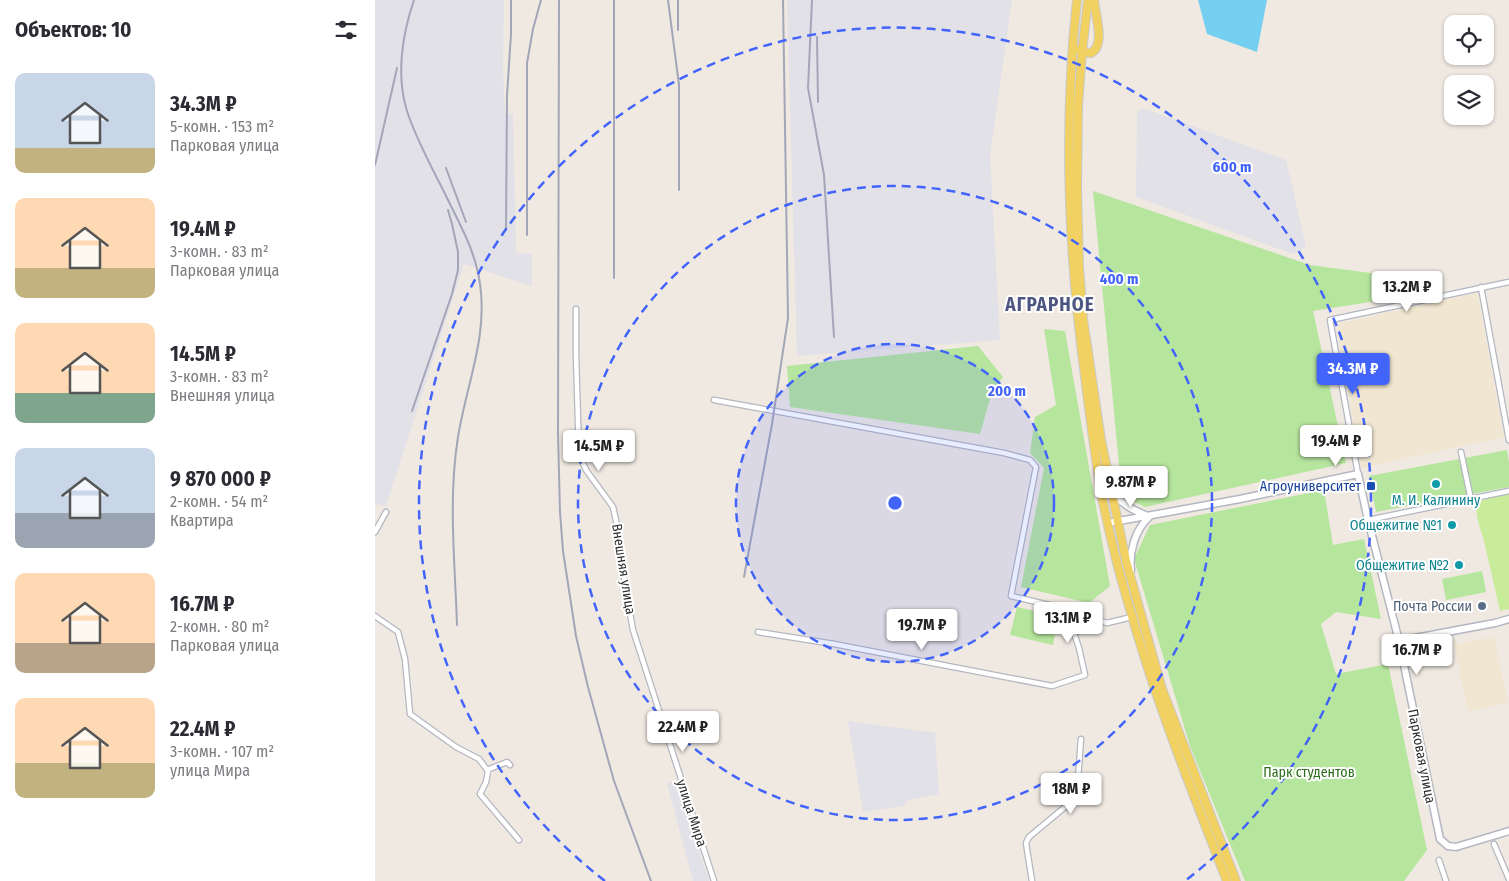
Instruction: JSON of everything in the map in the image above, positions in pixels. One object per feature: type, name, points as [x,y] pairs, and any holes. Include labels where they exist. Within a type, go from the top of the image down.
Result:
[{"type":"main road","points":[[1077,0],[1073,40],[1069,180],[1077,319],[1093,442],[1108,523],[1132,616],[1172,742],[1227,881]]},
{"type":"main road","points":[[1088,0],[1077,121],[1079,267],[1083,319],[1108,476],[1132,584],[1162,688],[1236,881]]},
{"type":"main road","points":[[1073,40],[1082,52],[1091,53],[1097,49],[1099,38],[1094,0]]},
{"type":"street","points":[[1509,282],[1481,287],[1509,440]]},
{"type":"street","name":"Парковая улица","points":[[1481,287],[1330,320],[1357,474],[1399,641],[1440,839],[1448,846],[1456,847],[1509,831]]},
{"type":"street","name":"Внешняя улица","points":[[576,309],[579,454],[586,470],[613,507],[633,630]]},
{"type":"street","points":[[715,400],[995,451],[1029,460],[1036,467],[1011,596],[1066,609],[1107,623],[1132,616]]},
{"type":"street","points":[[1461,452],[1471,500]]},
{"type":"street","points":[[1108,523],[1240,499],[1357,474]]},
{"type":"street","points":[[1108,476],[1114,493],[1119,499],[1136,512],[1149,516]]},
{"type":"street","points":[[1368,520],[1509,491]]},
{"type":"street","points":[[375,532],[386,512]]},
{"type":"street","points":[[1132,584],[1131,552],[1139,531],[1149,516]]},
{"type":"street","points":[[758,632],[1052,686],[1085,675],[1079,648],[1066,609]]},
{"type":"street","points":[[375,616],[398,632],[405,659],[410,714],[456,747],[479,759],[487,770],[486,782],[480,794],[519,840]]},
{"type":"street","points":[[1399,641],[1509,619]]},
{"type":"street","name":"улица Мира","points":[[633,630],[714,881]]},
{"type":"street","points":[[1032,881],[1026,843],[1029,837],[1071,802],[1079,770],[1081,739]]},
{"type":"street","points":[[487,770],[507,762],[510,765]]},
{"type":"street","points":[[1494,844],[1509,879]]},
{"type":"street","points":[[1439,860],[1446,881]]},
{"type":"shaded area","points":[[375,0],[504,0],[503,68],[505,114],[513,114],[516,253],[532,254],[532,286],[464,264],[386,506],[375,504]]},
{"type":"shaded area","points":[[787,0],[1012,0],[990,155],[1000,340],[797,356]]},
{"type":"shaded area","points":[[1143,108],[1286,160],[1306,247],[1293,254],[1136,197],[1137,112]]},
{"type":"shaded area","points":[[1477,293],[1504,437],[1361,468],[1337,324]]},
{"type":"shaded area","points":[[1494,637],[1508,703],[1468,711],[1454,644]]},
{"type":"shaded area","points":[[848,721],[935,733],[939,794],[908,800],[903,806],[863,812]]},
{"type":"shaded area","points":[[675,780],[709,881],[693,881],[667,784]]},
{"type":"green space","points":[[1093,191],[1310,265],[1431,281],[1432,292],[1313,311],[1346,463],[1145,507],[1122,496]]},
{"type":"green space","points":[[1044,329],[1065,331],[1110,586],[1089,603],[1021,587],[1044,468],[1030,453],[1035,417],[1056,405]]},
{"type":"green space","points":[[978,346],[1003,377],[992,392],[980,434],[790,407],[787,366]]},
{"type":"green space","points":[[1507,450],[1509,487],[1376,512],[1369,476]]},
{"type":"green space","name":"Парк студентов","points":[[1324,490],[1333,545],[1364,539],[1381,619],[1336,612],[1321,624],[1336,674],[1388,664],[1427,850],[1404,881],[1245,881],[1190,746],[1134,559],[1150,525]]},
{"type":"green space","points":[[1509,492],[1509,609],[1500,611],[1477,518],[1477,507],[1478,502]]},
{"type":"green space","points":[[1482,571],[1486,592],[1446,600],[1442,579]]},
{"type":"green space","points":[[1017,607],[1058,616],[1053,645],[1010,635]]},
{"type":"water","points":[[1198,0],[1267,0],[1257,52],[1207,34]]},
{"type":"railway","points":[[414,0],[406,27],[402,56],[401,70],[404,98],[416,134],[468,241],[478,273],[482,304],[479,342],[458,437],[453,484],[457,625]]},
{"type":"railway","points":[[506,229],[507,95],[511,0]]},
{"type":"railway","points":[[527,235],[527,63],[533,29],[541,0]]},
{"type":"railway","points":[[559,0],[558,434],[563,551],[576,636],[588,687],[614,781],[651,881]]},
{"type":"railway","points":[[614,0],[614,278]]},
{"type":"railway","points":[[668,0],[679,85],[679,190]]},
{"type":"railway","points":[[678,0],[678,30]]},
{"type":"railway","points":[[744,577],[772,424],[788,318],[783,0]]},
{"type":"railway","points":[[812,0],[808,88],[824,175],[834,337]]},
{"type":"railway","points":[[817,37],[818,102]]},
{"type":"railway","points":[[375,165],[397,68]]},
{"type":"railway","points":[[446,168],[466,222]]},
{"type":"railway","points":[[412,411],[452,294],[458,270],[458,252],[448,210]]},
{"type":"place","name":"М. И. Калинину","points":[[1436,484]]},
{"type":"place","name":"Агроуниверситет","points":[[1371,486]]},
{"type":"place","name":"Общежитие №1","points":[[1452,525]]},
{"type":"place","name":"Общежитие №2","points":[[1459,565]]},
{"type":"place","name":"Почта России","points":[[1482,606]]},
{"type":"district","name":"АГРАРНОЕ","points":[[1050,304]]}]
